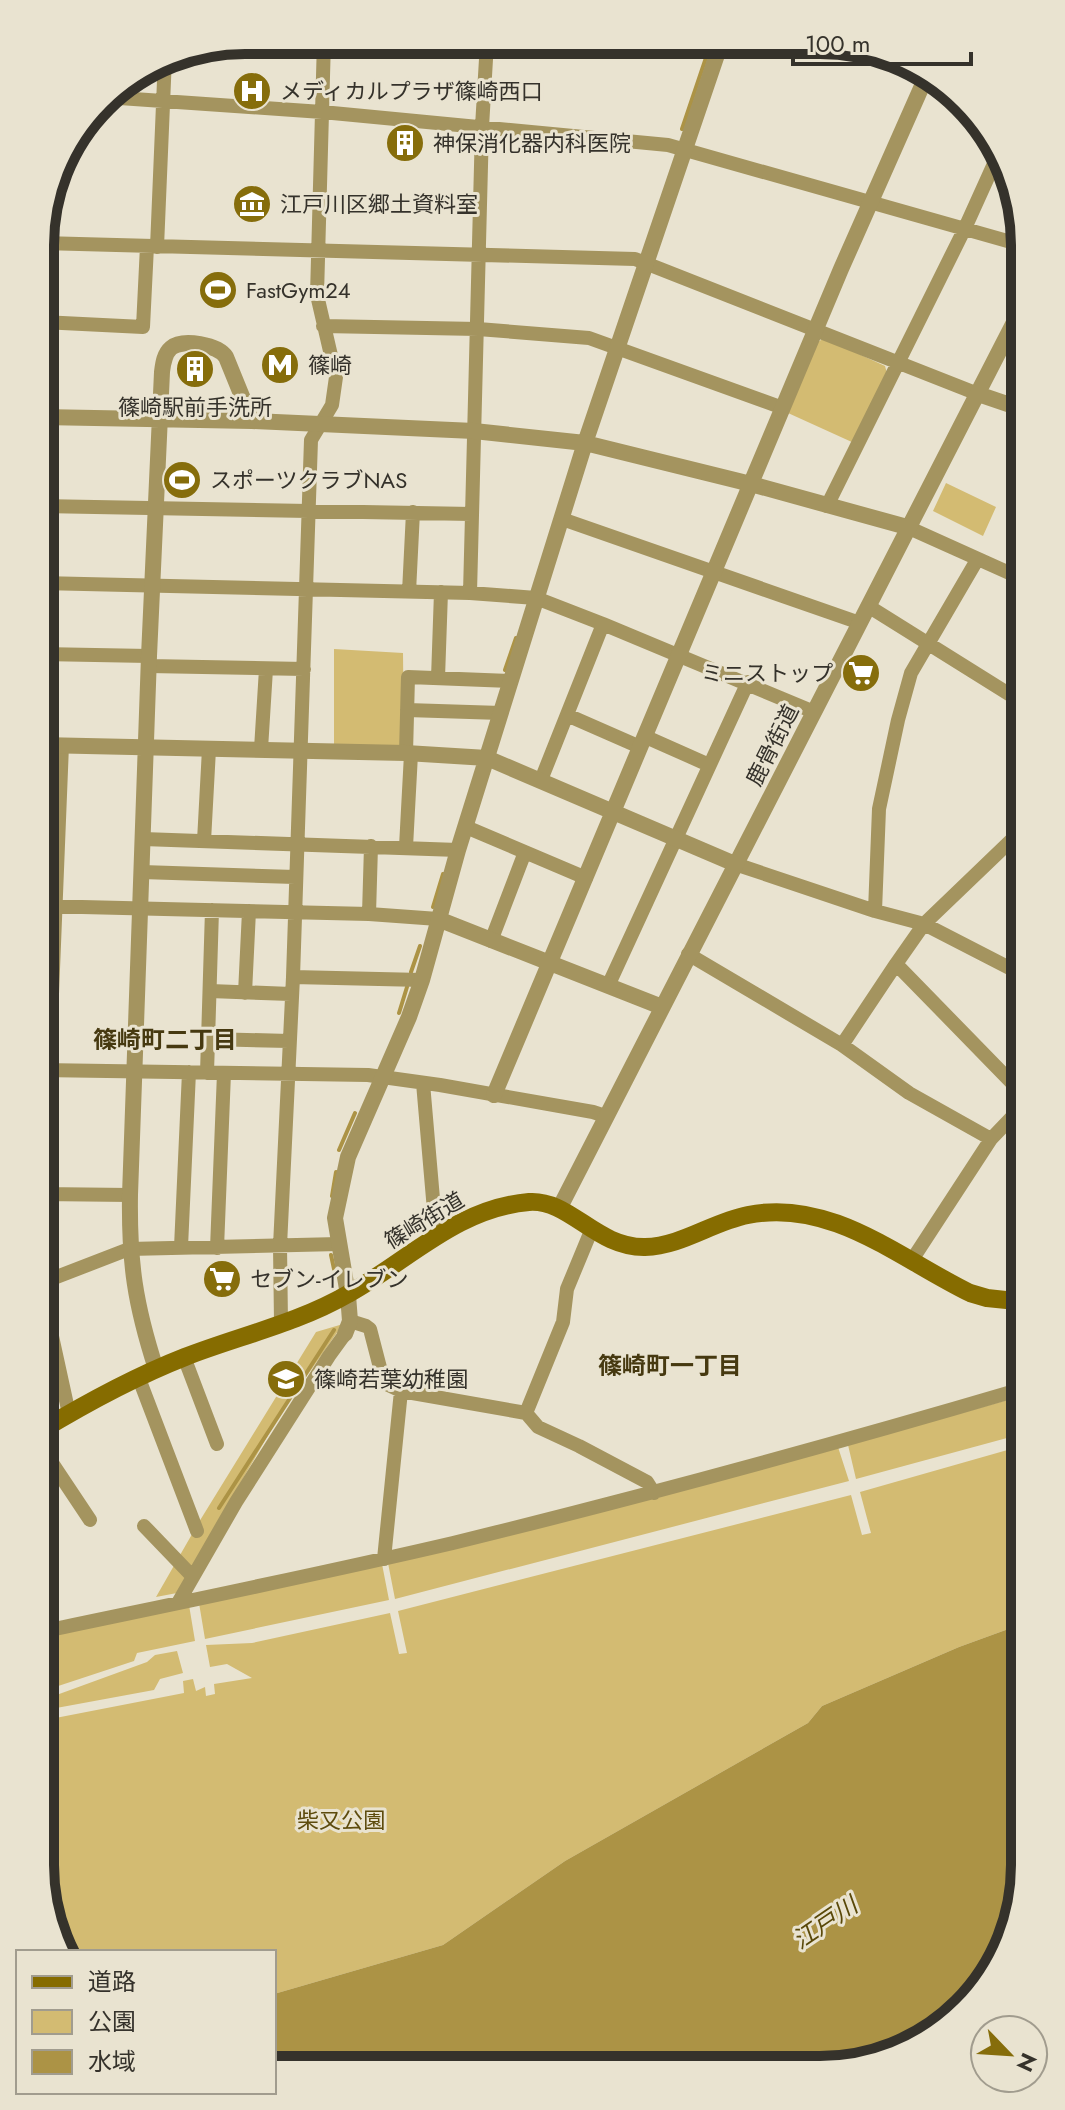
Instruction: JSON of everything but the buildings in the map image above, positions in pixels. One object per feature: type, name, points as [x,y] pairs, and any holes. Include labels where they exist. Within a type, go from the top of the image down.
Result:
[{"type":"main road","name":"篠崎街道","points":[[54,1423],[147,1372],[348,1295],[440,1233],[466,1219],[514,1204],[545,1203],[615,1242],[646,1247],[682,1240],[746,1215],[798,1213],[870,1236],[970,1293],[1011,1300]]},
{"type":"street","points":[[281,1322],[280,1246],[293,977],[311,440],[332,405],[336,377],[317,295],[324,54]]},
{"type":"street","points":[[470,593],[486,54]]},
{"type":"street","points":[[178,1603],[236,1502],[348,1328],[348,1295],[335,1218],[348,1157],[422,980],[458,850],[585,443],[717,54]]},
{"type":"street","points":[[54,323],[143,327],[165,72]]},
{"type":"street","points":[[494,1095],[923,84]]},
{"type":"street","points":[[122,98],[322,112],[601,137],[686,148],[1011,242]]},
{"type":"street","points":[[827,506],[993,166]]},
{"type":"street","points":[[54,243],[627,258],[647,263],[898,364],[1011,405]]},
{"type":"street","points":[[323,326],[478,329],[589,338],[783,408]]},
{"type":"street","name":"鹿骨街道","points":[[559,1209],[1011,329]]},
{"type":"street","points":[[197,1531],[147,1372],[129,1249],[155,509],[164,360],[171,348],[181,344],[212,345],[224,353],[252,421]]},
{"type":"street","points":[[54,417],[320,423],[474,431],[585,443],[907,527],[1011,574]]},
{"type":"street","points":[[54,506],[472,514]]},
{"type":"street","points":[[409,592],[413,512]]},
{"type":"street","points":[[562,519],[860,623]]},
{"type":"street","points":[[875,911],[879,809],[911,673],[977,560]]},
{"type":"street","points":[[54,583],[441,592],[536,598],[748,682],[814,712]]},
{"type":"street","points":[[438,678],[441,592]]},
{"type":"street","points":[[868,606],[1011,695]]},
{"type":"street","points":[[541,780],[603,624]]},
{"type":"street","points":[[54,655],[304,669]]},
{"type":"street","points":[[261,749],[266,669]]},
{"type":"street","points":[[406,847],[408,677],[511,681]]},
{"type":"street","points":[[608,986],[748,682]]},
{"type":"street","points":[[407,710],[501,713]]},
{"type":"street","points":[[567,715],[709,765]]},
{"type":"street","points":[[54,745],[487,758],[735,864],[875,911],[924,924],[1011,969]]},
{"type":"street","points":[[54,837],[62,745]]},
{"type":"street","points":[[204,841],[209,749]]},
{"type":"street","points":[[466,827],[586,878]]},
{"type":"street","points":[[143,839],[458,850]]},
{"type":"street","points":[[842,1045],[924,924],[1011,840]]},
{"type":"street","points":[[369,914],[371,846]]},
{"type":"street","points":[[491,941],[525,852]]},
{"type":"street","points":[[142,872],[295,877]]},
{"type":"street","points":[[54,906],[369,914],[438,919],[662,1007]]},
{"type":"street","points":[[207,1073],[212,910]]},
{"type":"street","points":[[245,993],[249,911]]},
{"type":"street","points":[[688,954],[842,1045],[909,1093],[991,1139]]},
{"type":"street","points":[[896,964],[1011,1076]]},
{"type":"street","points":[[293,977],[422,980]]},
{"type":"street","points":[[210,991],[291,994]]},
{"type":"street","points":[[209,1039],[289,1041]]},
{"type":"street","points":[[54,1070],[382,1077],[605,1116]]},
{"type":"street","points":[[181,1247],[189,1072]]},
{"type":"street","points":[[217,1248],[224,1073]]},
{"type":"street","points":[[423,1083],[435,1222],[440,1233]]},
{"type":"street","points":[[912,1260],[991,1139],[1011,1124]]},
{"type":"street","points":[[54,1194],[130,1195]]},
{"type":"street","points":[[526,1413],[563,1322],[567,1289],[591,1231]]},
{"type":"street","points":[[54,1280],[129,1249],[339,1244]]},
{"type":"street","points":[[348,1328],[366,1326],[370,1329],[384,1383],[401,1391],[526,1413],[538,1427],[647,1482],[654,1493]]},
{"type":"street","points":[[54,1345],[69,1414]]},
{"type":"street","points":[[184,1357],[217,1444]]},
{"type":"street","points":[[384,1559],[401,1391]]},
{"type":"street","points":[[54,1629],[384,1559],[654,1493],[1011,1392]]},
{"type":"street","points":[[54,1466],[90,1520]]},
{"type":"street","points":[[144,1526],[193,1577]]},
{"type":"green space","points":[[824,338],[885,366],[888,377],[854,443],[788,413],[818,342]]},
{"type":"green space","points":[[946,483],[996,507],[983,536],[933,511]]},
{"type":"green space","points":[[334,649],[403,653],[404,750],[334,749]]},
{"type":"green space","points":[[343,1324],[279,1416],[177,1593],[156,1597],[316,1332]]},
{"type":"green space","points":[[1011,1399],[1011,1437],[856,1479],[848,1445]]},
{"type":"green space","points":[[838,1447],[849,1481],[395,1599],[388,1563]]},
{"type":"green space","name":"柴又公園","points":[[1011,1449],[1011,1628],[822,1706],[808,1723],[565,1861],[443,1945],[276,1993],[276,1950],[75,1950],[64,1926],[54,1877],[54,1718],[184,1693],[183,1681],[193,1679],[196,1691],[205,1687],[206,1696],[215,1694],[214,1684],[252,1678],[227,1664],[210,1667],[206,1645],[252,1643],[390,1613],[399,1654],[407,1653],[398,1611],[851,1495],[862,1535],[871,1533],[860,1492]]},
{"type":"green space","points":[[382,1564],[389,1600],[205,1639],[199,1603]]},
{"type":"green space","points":[[189,1605],[195,1641],[137,1653],[134,1661],[54,1687],[54,1633]]},
{"type":"green space","points":[[177,1651],[183,1673],[160,1679],[154,1690],[54,1708],[54,1696],[147,1662],[155,1655]]},
{"type":"water","name":"江戸川","points":[[1011,1628],[1011,1877],[1001,1926],[985,1960],[955,2000],[926,2024],[881,2046],[820,2056],[276,2056],[276,1993],[443,1945],[565,1861],[808,1723],[822,1706]]},
{"type":"waterway","points":[[682,129],[707,54]]},
{"type":"waterway","points":[[505,670],[516,638]]},
{"type":"waterway","points":[[433,907],[443,874]]},
{"type":"waterway","points":[[411,972],[420,946]]},
{"type":"waterway","points":[[399,1013],[407,987]]},
{"type":"waterway","points":[[339,1150],[355,1113]]},
{"type":"waterway","points":[[332,1196],[336,1172]]},
{"type":"waterway","points":[[331,1255],[334,1269]]},
{"type":"waterway","points":[[219,1508],[334,1330]]},
{"type":"place","name":"メディカルプラザ篠崎西口","points":[[252,91]]},
{"type":"place","name":"神保消化器内科医院","points":[[405,143]]},
{"type":"place","name":"江戸川区郷土資料室","points":[[252,204]]},
{"type":"place","name":"FastGym24","points":[[218,290]]},
{"type":"place","name":"篠崎","points":[[280,365]]},
{"type":"place","name":"篠崎駅前手洗所","points":[[195,369]]},
{"type":"place","name":"スポーツクラブNAS","points":[[182,480]]},
{"type":"place","name":"ミニストップ","points":[[861,673]]},
{"type":"place","name":"セブン-イレブン","points":[[222,1279]]},
{"type":"place","name":"篠崎若葉幼稚園","points":[[286,1379]]},
{"type":"district","name":"篠崎町二丁目","points":[[165,1040]]},
{"type":"district","name":"篠崎町一丁目","points":[[670,1366]]}]
